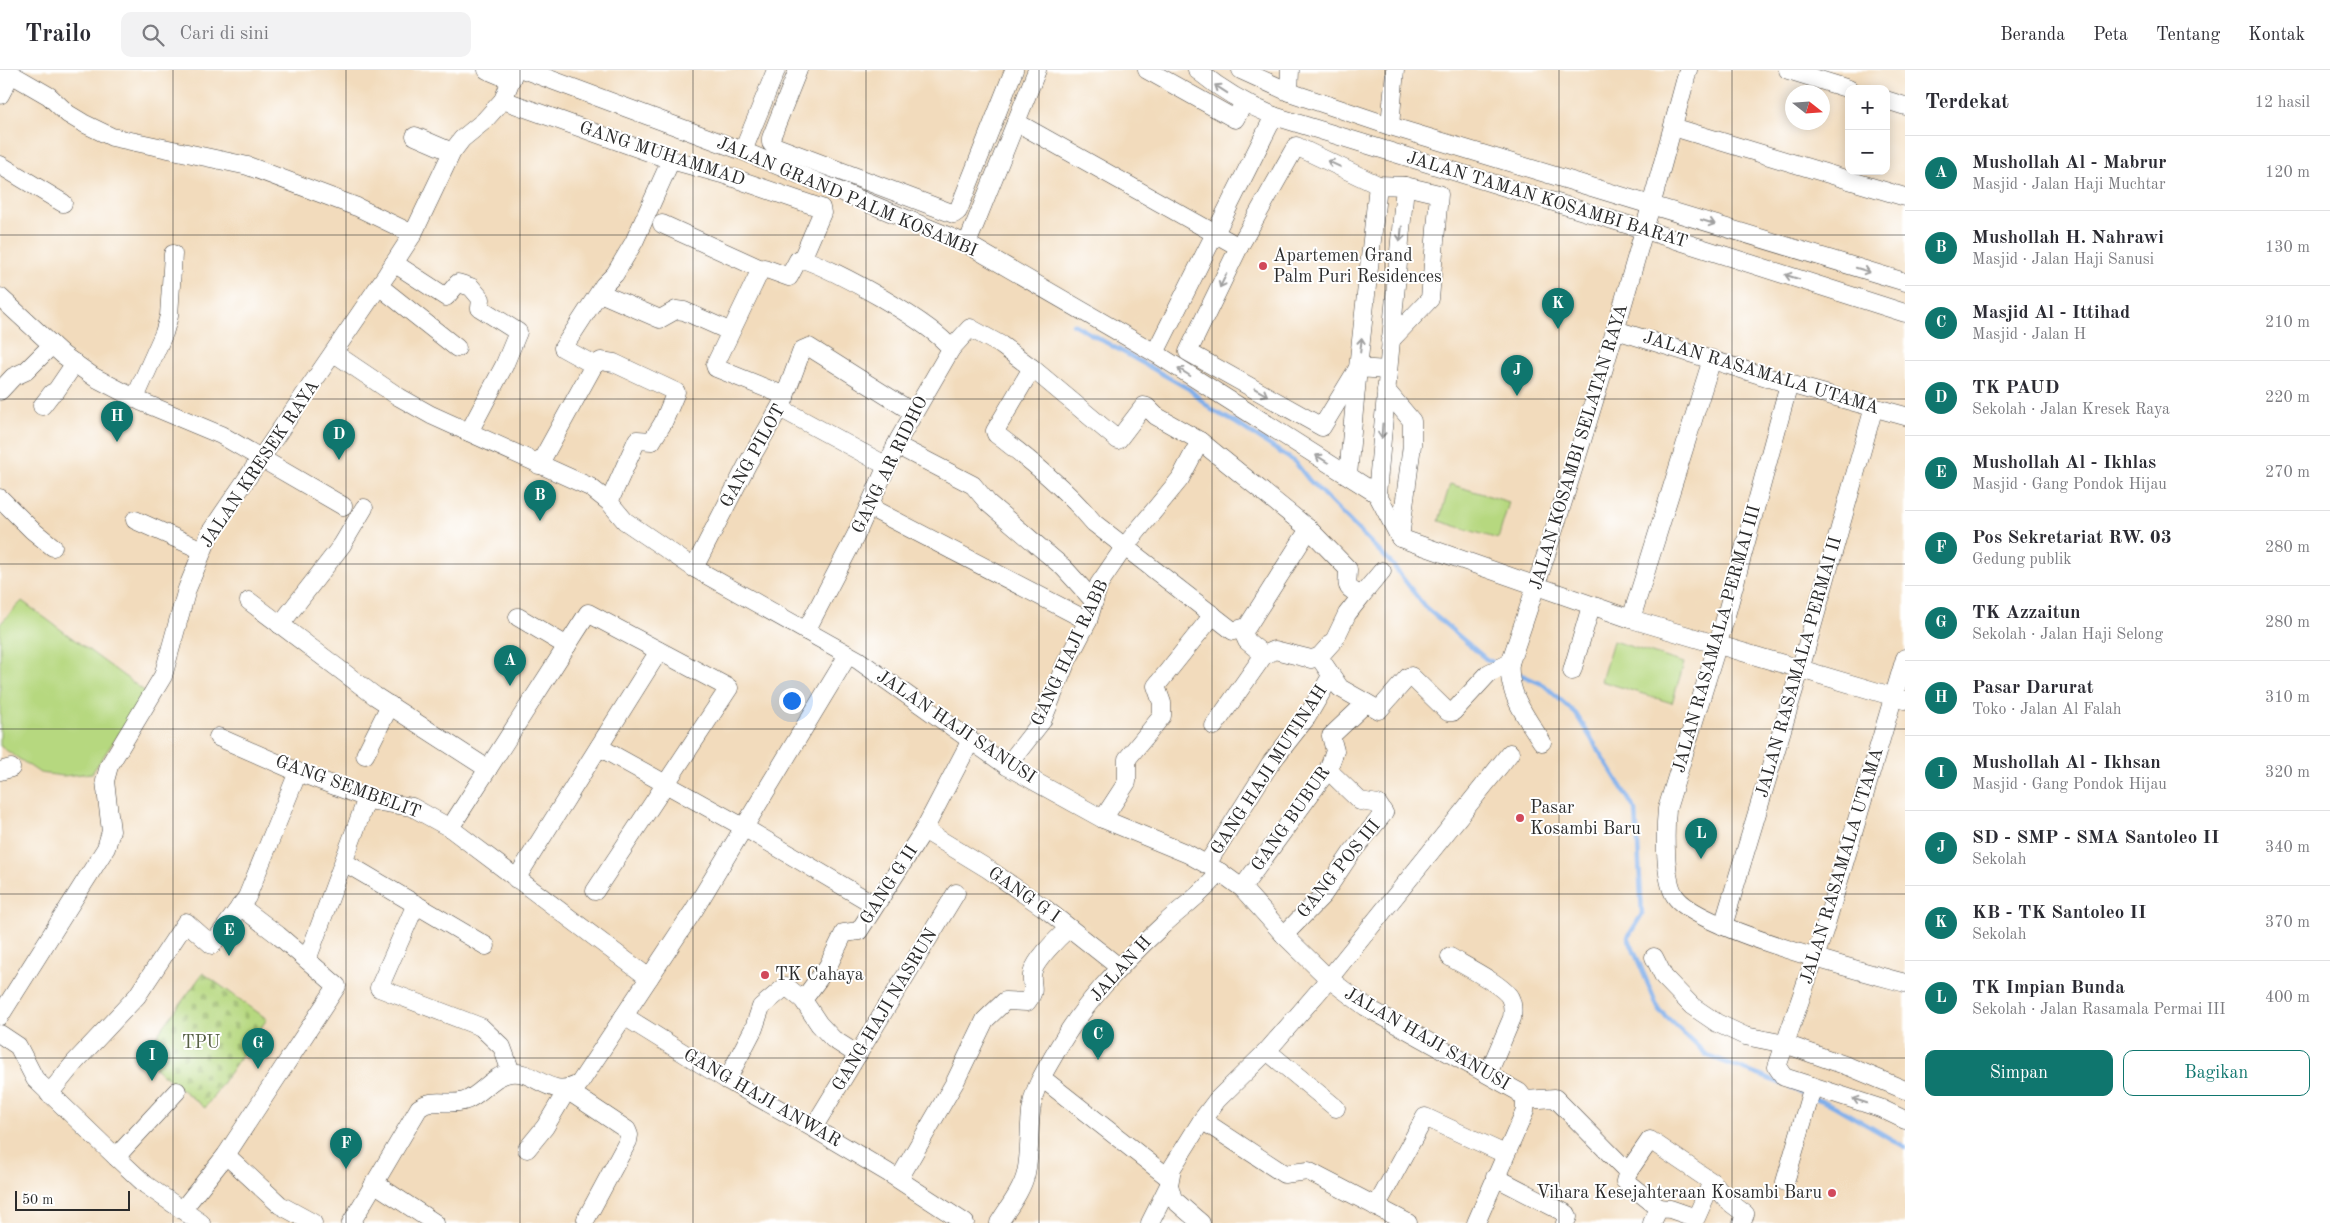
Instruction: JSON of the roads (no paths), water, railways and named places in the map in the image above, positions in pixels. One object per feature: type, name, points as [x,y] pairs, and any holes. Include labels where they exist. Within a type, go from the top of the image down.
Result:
[{"type":"street","name":"JALAN GRAND PALM KOSAMBI","points":[[487,70],[517,73],[743,152],[967,244],[1155,353],[1378,494]]},
{"type":"street","points":[[743,152],[776,70]]},
{"type":"street","points":[[798,70],[771,138],[771,143],[774,146],[954,214],[958,211],[1014,70]]},
{"type":"street","points":[[967,244],[1037,70]]},
{"type":"street","points":[[1147,70],[1235,119],[1244,103]]},
{"type":"street","name":"JALAN TAMAN KOSAMBI BARAT","points":[[1197,70],[1218,88],[1244,103],[1274,116],[1646,229],[1905,313]]},
{"type":"street","name":"JALAN TAMAN KOSAMBI BARAT","points":[[1241,70],[1288,92],[1390,126],[1905,282]]},
{"type":"street","points":[[1288,92],[1290,70]]},
{"type":"street","points":[[1390,126],[1395,70]]},
{"type":"street","name":"JALAN KOSAMBI SELATAN RAYA","points":[[1510,663],[1536,586],[1646,229],[1656,207],[1673,127],[1688,70]]},
{"type":"street","points":[[1797,71],[1845,88]]},
{"type":"street","name":"JALAN KRESEK RAYA","points":[[2,1006],[106,848],[111,831],[105,781],[106,774],[163,676],[182,604],[211,531],[334,353],[413,234],[452,152],[462,139],[484,121],[503,100],[517,73]]},
{"type":"street","points":[[4,81],[49,96],[68,114],[112,137],[248,166],[357,207],[413,234]]},
{"type":"street","name":"GANG MUHAMMAD","points":[[503,100],[671,160],[722,174],[821,208],[822,213],[802,259]]},
{"type":"street","points":[[1890,101],[1905,106]]},
{"type":"street","points":[[1155,353],[1274,116]]},
{"type":"street","points":[[1016,122],[1239,247]]},
{"type":"street","points":[[1673,127],[1905,196]]},
{"type":"street","points":[[415,136],[452,152]]},
{"type":"street","points":[[1358,368],[1322,427],[1188,352],[1239,247],[1296,146],[1378,185],[1405,186],[1439,194],[1429,302],[1390,341]]},
{"type":"street","points":[[594,365],[563,348],[615,274],[634,242],[652,219],[671,160]]},
{"type":"street","points":[[0,165],[63,203]]},
{"type":"street","points":[[1348,475],[1378,185]]},
{"type":"street","points":[[1405,186],[1387,370],[1378,494],[1400,538],[1630,619],[1899,699]]},
{"type":"street","points":[[652,219],[761,269],[764,268],[788,277],[798,260],[802,259],[841,276],[918,321],[951,349]]},
{"type":"street","points":[[135,398],[164,333],[169,316],[173,254]]},
{"type":"street","points":[[394,263],[446,297],[458,284],[468,286],[481,299],[480,308],[518,332],[504,366],[469,432]]},
{"type":"street","name":"GANG PILOT","points":[[694,568],[782,402],[715,368],[729,331],[761,269]]},
{"type":"street","points":[[379,286],[457,348]]},
{"type":"street","points":[[600,293],[660,319],[676,310],[684,311],[729,331]]},
{"type":"street","points":[[0,297],[52,345],[94,377],[135,398],[221,435],[343,506]]},
{"type":"street","name":"GANG AR RIDHO","points":[[806,631],[896,445],[951,349],[970,328],[1001,345],[1032,368]]},
{"type":"street","name":"JALAN RASAMALA UTAMA","points":[[1616,330],[1789,384],[1905,416]]},
{"type":"street","points":[[0,391],[13,377],[26,371],[52,345]]},
{"type":"street","points":[[887,466],[782,402],[803,348],[809,347],[914,413]]},
{"type":"street","name":"JALAN HAJI SANUSI","points":[[334,353],[399,397],[430,415],[590,487],[609,502],[625,521],[694,568],[848,655],[1007,766],[1103,819],[1188,854],[1214,868],[1242,888],[1284,935],[1328,979],[1366,1007],[1519,1092],[1525,1100],[1525,1111],[1476,1223]]},
{"type":"street","points":[[1630,619],[1712,359]]},
{"type":"street","points":[[539,464],[594,365],[601,361],[614,363],[676,392],[652,441],[637,440],[609,502]]},
{"type":"street","points":[[42,406],[52,393],[56,391],[75,363]]},
{"type":"street","points":[[1309,529],[1247,627],[1242,630],[1233,631],[1094,523],[1075,500],[1035,464],[996,434],[995,431],[1032,368],[1118,440],[1144,406],[1146,406],[1156,416],[1200,441],[1309,529],[1348,569],[1346,580],[1348,587],[1362,595]]},
{"type":"street","points":[[1358,368],[1387,370]]},
{"type":"street","name":"JALAN RASAMALA PERMAI III","points":[[1723,926],[1685,907],[1674,895],[1669,879],[1665,830],[1667,809],[1717,645],[1789,384]]},
{"type":"street","points":[[1386,390],[1412,421],[1412,445],[1400,538]]},
{"type":"street","name":"JALAN RASAMALA PERMAI II","points":[[1723,926],[1800,670],[1874,408]]},
{"type":"street","name":"GANG HAJI RABB","points":[[1007,766],[1042,721],[1066,663],[1088,621],[1099,584],[1125,546],[1180,480],[1200,441]]},
{"type":"street","points":[[896,445],[973,484],[988,503],[1064,568],[1094,601]]},
{"type":"street","points":[[0,498],[32,530],[53,547]]},
{"type":"street","points":[[868,506],[1088,621]]},
{"type":"street","points":[[280,625],[342,545],[364,508]]},
{"type":"street","points":[[135,520],[202,550]]},
{"type":"street","points":[[1214,726],[1264,655],[1275,650],[1311,660],[1319,657],[1335,639],[1347,614],[1382,571]]},
{"type":"street","points":[[249,601],[390,705],[488,769]]},
{"type":"street","points":[[1572,671],[1591,606]]},
{"type":"street","points":[[450,828],[588,613],[729,688],[595,890]]},
{"type":"street","points":[[1103,819],[1128,782],[1127,759],[1162,716],[1162,703],[1156,686],[1213,615]]},
{"type":"street","points":[[518,616],[567,646]]},
{"type":"street","points":[[1242,630],[1247,641],[1264,655]]},
{"type":"street","points":[[516,879],[659,651]]},
{"type":"street","points":[[527,1149],[545,1127],[567,1090],[579,1084],[649,978],[745,828],[848,655]]},
{"type":"street","points":[[1319,657],[1340,688],[1379,710],[1411,676],[1448,712],[1453,712],[1489,673],[1510,663]]},
{"type":"street","name":"JALAN RASAMALA UTAMA","points":[[1905,658],[1899,699],[1816,957],[1777,1067],[1780,1074],[1811,1093],[1880,1108],[1905,1120]]},
{"type":"street","points":[[1510,663],[1509,674],[1512,690],[1520,707],[1542,742]]},
{"type":"street","name":"GANG HAJI MUTINAH","points":[[1214,868],[1270,764],[1307,717],[1331,676]]},
{"type":"street","name":"GANG BUBUR","points":[[1242,888],[1328,770],[1335,751],[1331,736],[1366,703]]},
{"type":"street","points":[[364,755],[390,705]]},
{"type":"street","name":"GANG SEMBELIT","points":[[218,737],[298,772],[368,798],[412,807],[450,828],[649,978]]},
{"type":"street","name":"GANG G II","points":[[803,1000],[828,966],[844,933],[858,932],[924,830],[971,740]]},
{"type":"street","points":[[599,747],[745,828],[875,905]]},
{"type":"street","points":[[1150,1223],[1169,1181],[1174,1162],[1217,1100],[1267,1051],[1328,979],[1510,753]]},
{"type":"street","name":"GANG POS III","points":[[1284,935],[1323,895],[1352,852],[1384,813],[1378,804],[1360,801],[1328,770]]},
{"type":"street","points":[[50,1094],[137,996],[186,922],[212,945],[250,890],[298,772]]},
{"type":"street","points":[[307,960],[368,798]]},
{"type":"street","name":"GANG G I","points":[[924,830],[988,870],[1069,928],[1119,968]]},
{"type":"street","points":[[344,862],[486,946]]},
{"type":"street","name":"JALAN H","points":[[999,1223],[1024,1181],[1027,1172],[1032,1105],[1042,1078],[1072,1026],[1119,968],[1164,923],[1194,900],[1214,868]]},
{"type":"street","name":"GANG HAJI NASRUN","points":[[813,1128],[956,893]]},
{"type":"street","points":[[416,904],[379,988],[481,1027],[502,1047],[511,1072]]},
{"type":"street","points":[[183,1209],[226,1155],[337,986],[240,906]]},
{"type":"street","points":[[1723,926],[1816,957],[1905,983]]},
{"type":"street","points":[[899,1180],[954,1082],[985,1020],[1005,1001],[1027,1002],[1034,992],[1032,973],[1049,946],[1069,928]]},
{"type":"street","points":[[1654,957],[1664,977],[1692,1006],[1717,1023],[1745,1036],[1785,1044],[1850,1067],[1905,1090]]},
{"type":"street","points":[[1450,958],[1500,987],[1510,997],[1513,1008],[1512,1018],[1488,1074]]},
{"type":"street","points":[[727,1080],[754,1028],[761,1007],[772,1000],[786,986],[803,1000],[819,1024],[833,1039],[858,1055]]},
{"type":"street","name":"GANG HAJI ANWAR","points":[[624,1016],[727,1080],[813,1128],[899,1180],[965,1223]]},
{"type":"street","points":[[0,1034],[18,1046],[35,1079],[116,1157],[146,1185],[201,1223]]},
{"type":"street","points":[[1267,1051],[1336,1108]]},
{"type":"street","points":[[351,1223],[419,1108],[426,1103],[461,1102],[496,1078],[511,1072],[555,1088],[567,1090],[627,1130],[629,1135],[628,1141],[586,1219]]},
{"type":"street","points":[[1042,1078],[1169,1181],[1173,1199],[1201,1223]]},
{"type":"street","points":[[116,1157],[177,1091]]},
{"type":"street","points":[[1785,1182],[1811,1093]]},
{"type":"street","points":[[1525,1100],[1555,1098],[1628,1172]]},
{"type":"street","points":[[1376,1207],[1426,1117],[1505,1154]]},
{"type":"street","points":[[1202,1120],[1284,1174],[1308,1171],[1408,1223]]},
{"type":"street","points":[[1712,1182],[1696,1218],[1670,1209],[1656,1215],[1625,1180],[1628,1172],[1650,1140],[1712,1182],[1728,1201],[1745,1214],[1742,1223]]},
{"type":"street","points":[[226,1155],[280,1205],[313,1223]]},
{"type":"street","points":[[1495,1177],[1567,1214],[1568,1217],[1565,1223]]},
{"type":"street","points":[[374,1183],[435,1223]]},
{"type":"waterway","points":[[1073,324],[1189,389],[1212,410],[1236,423],[1295,462],[1309,480],[1392,564],[1425,607],[1486,659],[1497,664]]},
{"type":"waterway","points":[[1515,672],[1544,685],[1576,714],[1636,811],[1642,914],[1628,937],[1659,1010],[1708,1056],[1782,1084]]},
{"type":"waterway","points":[[1791,1088],[1807,1095]]},
{"type":"waterway","points":[[1814,1098],[1834,1106],[1905,1147]]},
{"type":"place","name":"Apartemen Grand Palm Puri Residences","points":[[1263,266]]},
{"type":"place","name":"KB - TK Santoleo II","points":[[1558,329]]},
{"type":"place","name":"SD - SMP - SMA Santoleo II","points":[[1517,396]]},
{"type":"place","name":"Pasar Darurat","points":[[117,442]]},
{"type":"place","name":"TK PAUD","points":[[339,460]]},
{"type":"place","name":"Mushollah H. Nahrawi","points":[[540,521]]},
{"type":"place","name":"Mushollah Al - Mabrur","points":[[510,686]]},
{"type":"place","name":"Pasar Kosambi Baru","points":[[1520,818]]},
{"type":"place","name":"TK Impian Bunda","points":[[1701,859]]},
{"type":"place","name":"Mushollah Al - Ikhlas","points":[[229,956]]},
{"type":"place","name":"TK Cahaya","points":[[765,975]]},
{"type":"place","name":"Masjid Al - Ittihad","points":[[1098,1060]]},
{"type":"place","name":"TK Azzaitun","points":[[258,1069]]},
{"type":"place","name":"Mushollah Al - Ikhsan","points":[[152,1081]]},
{"type":"place","name":"Pos Sekretariat RW. 03","points":[[346,1169]]},
{"type":"place","name":"Vihara Kesejahteraan Kosambi Baru","points":[[1832,1193]]},
{"type":"park label","name":"TPU","points":[[201,1043]]}]
